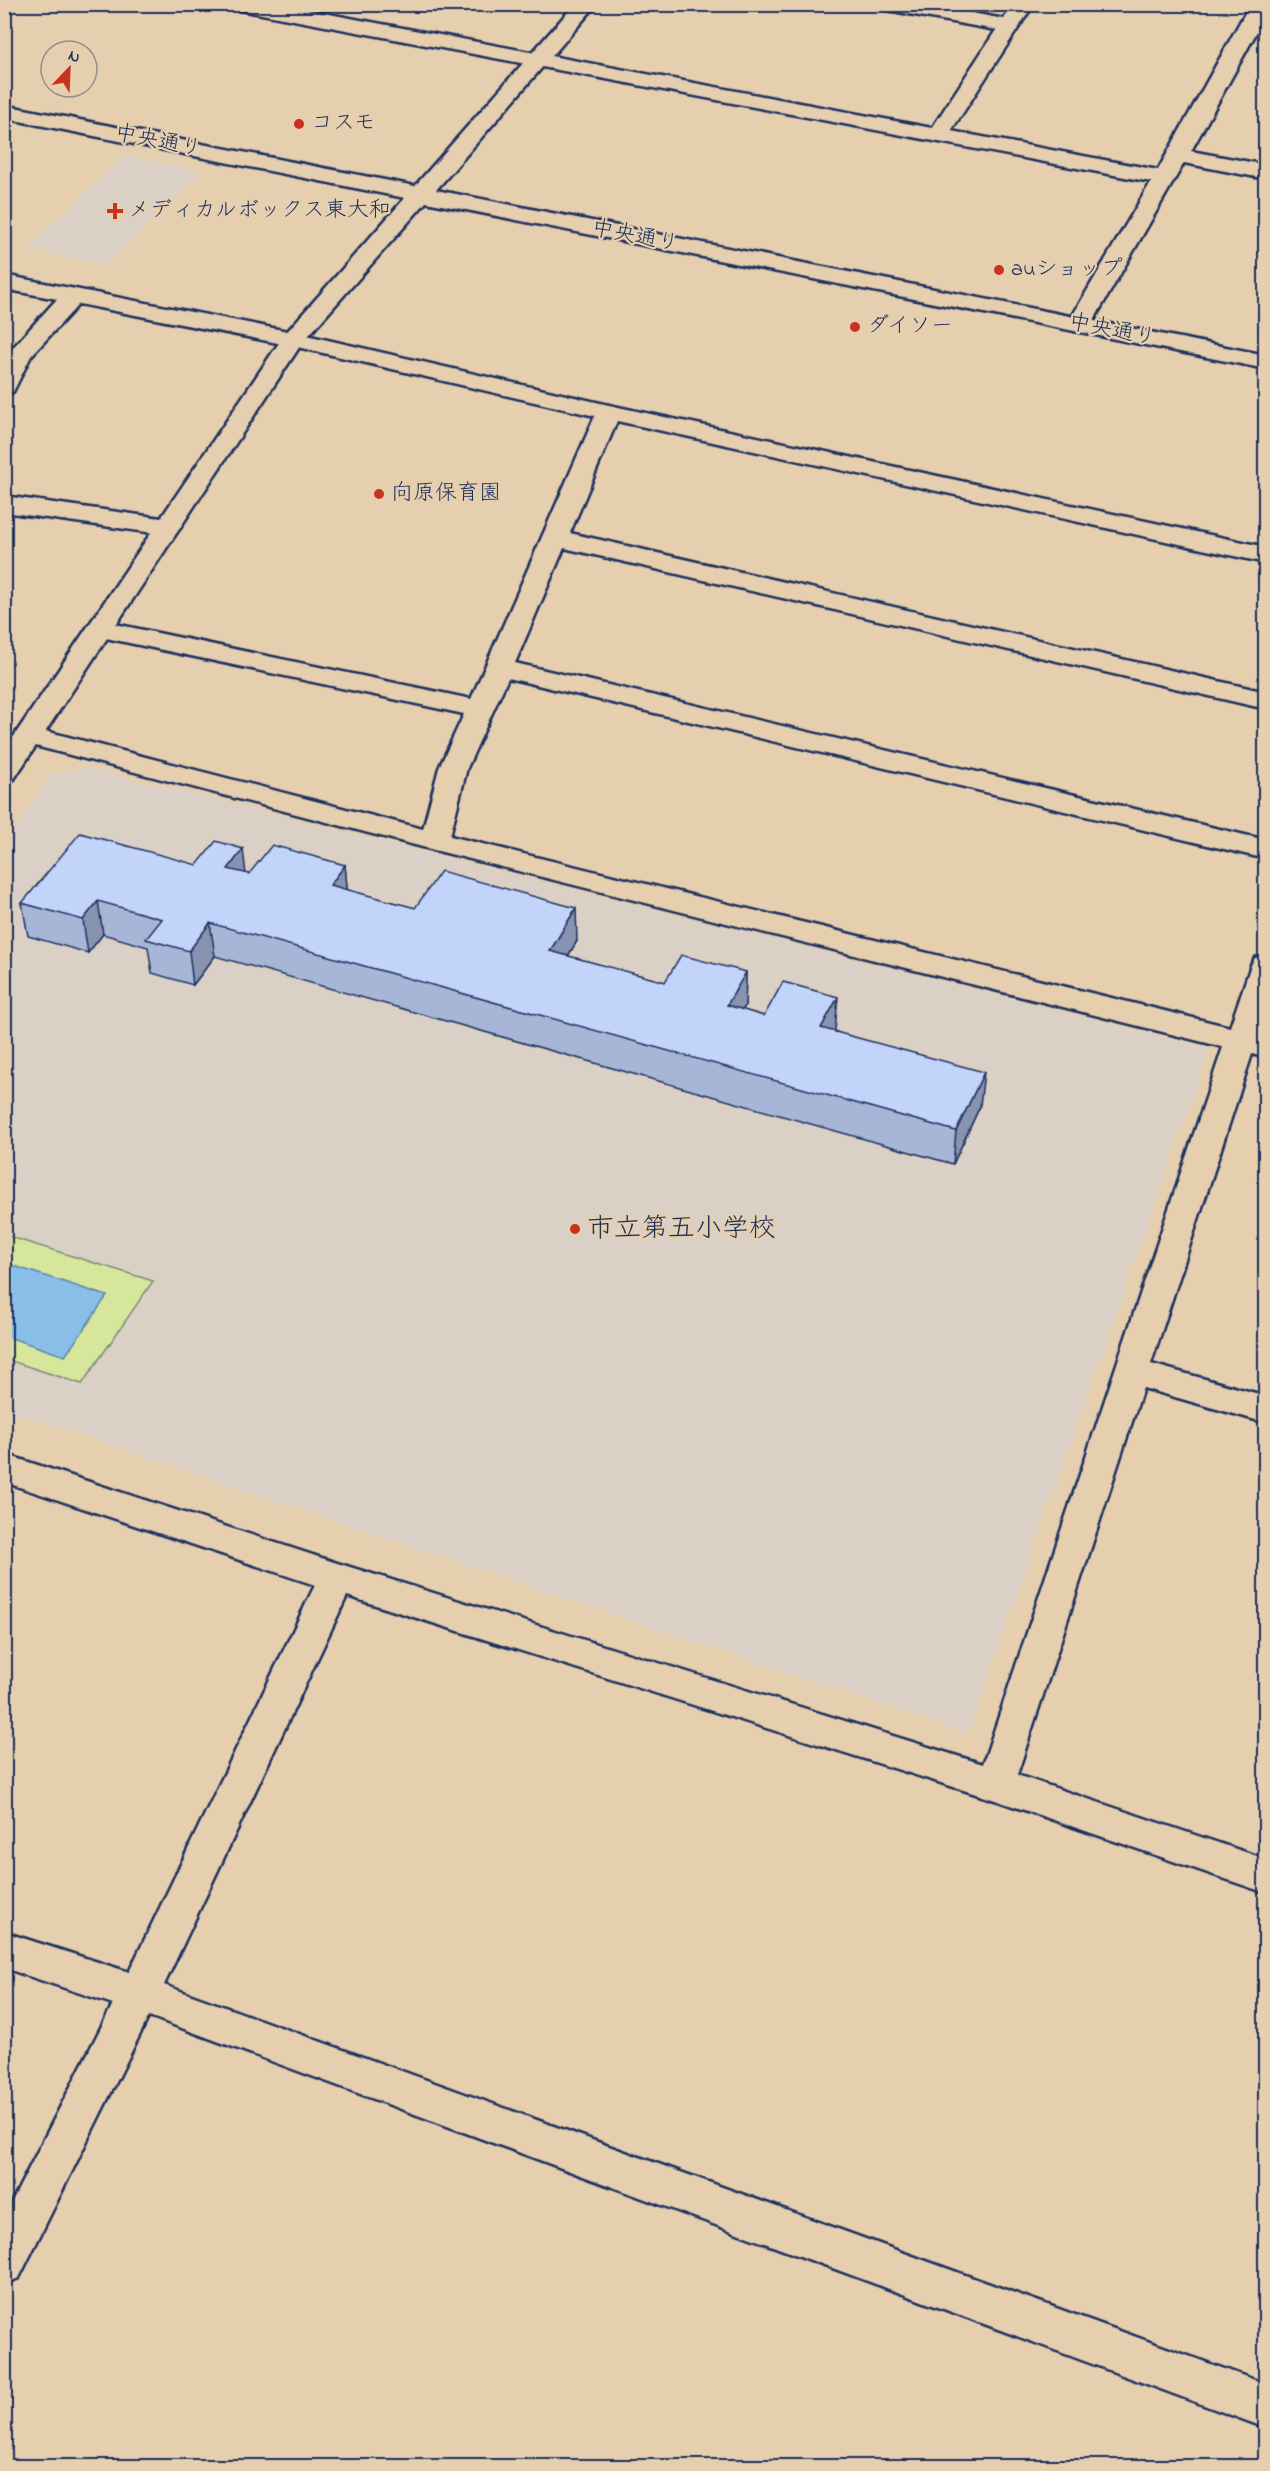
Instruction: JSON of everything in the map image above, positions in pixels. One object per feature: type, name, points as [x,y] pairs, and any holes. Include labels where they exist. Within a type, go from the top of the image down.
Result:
[{"type":"street","points":[[240,4],[1165,178]]},
{"type":"street","points":[[4,772],[294,339],[587,4]]},
{"type":"street","points":[[887,4],[1010,26]]},
{"type":"street","points":[[938,135],[1024,4]]},
{"type":"street","points":[[1079,325],[1260,16]]},
{"type":"street","name":"中央通り","points":[[4,111],[1266,362]]},
{"type":"street","points":[[1177,155],[1266,172]]},
{"type":"street","points":[[4,282],[294,339],[609,412],[1266,555]]},
{"type":"street","points":[[4,387],[20,352],[72,297]]},
{"type":"street","points":[[434,841],[453,768],[556,538],[609,412]]},
{"type":"street","points":[[4,504],[168,527]]},
{"type":"street","points":[[556,538],[1266,701]]},
{"type":"street","points":[[101,629],[479,709]]},
{"type":"street","points":[[499,668],[1266,850]]},
{"type":"street","points":[[30,736],[434,841],[1253,1044]]},
{"type":"street","points":[[995,1784],[1131,1371],[1253,1044],[1266,965]]},
{"type":"street","points":[[1131,1371],[1266,1410]]},
{"type":"street","points":[[4,1468],[337,1578],[995,1784],[1266,1876]]},
{"type":"street","points":[[4,2264],[139,1994],[337,1578]]},
{"type":"street","points":[[4,1950],[139,1994],[1266,2406]]},
{"type":"shaded area","name":"メディカルボックス東大和","points":[[126,155],[202,172],[106,265],[26,249]]},
{"type":"shaded area","name":"市立第五小学校","points":[[85,767],[1210,1048],[968,1734],[5,1409],[4,848],[49,775]]},
{"type":"green space","points":[[4,1235],[153,1281],[82,1384],[5,1359]]},
{"type":"water","points":[[5,1263],[107,1296],[65,1356],[5,1336]]},
{"type":"building","points":[[80,833],[197,865],[216,841],[243,849],[228,869],[249,874],[272,845],[345,865],[330,885],[415,908],[441,871],[576,908],[550,951],[665,982],[681,955],[746,972],[727,1005],[764,1016],[783,982],[838,997],[821,1028],[984,1072],[956,1131],[210,923],[189,951],[146,939],[162,919],[98,901],[83,920],[22,903]]},
{"type":"place","name":"コスモ","points":[[299,124]]},
{"type":"place","name":"メディカルボックス東大和","points":[[115,211]]},
{"type":"place","name":"auショップ","points":[[999,270]]},
{"type":"place","name":"ダイソー","points":[[855,327]]},
{"type":"place","name":"向原保育園","points":[[379,494]]},
{"type":"place","name":"市立第五小学校","points":[[575,1229]]}]
